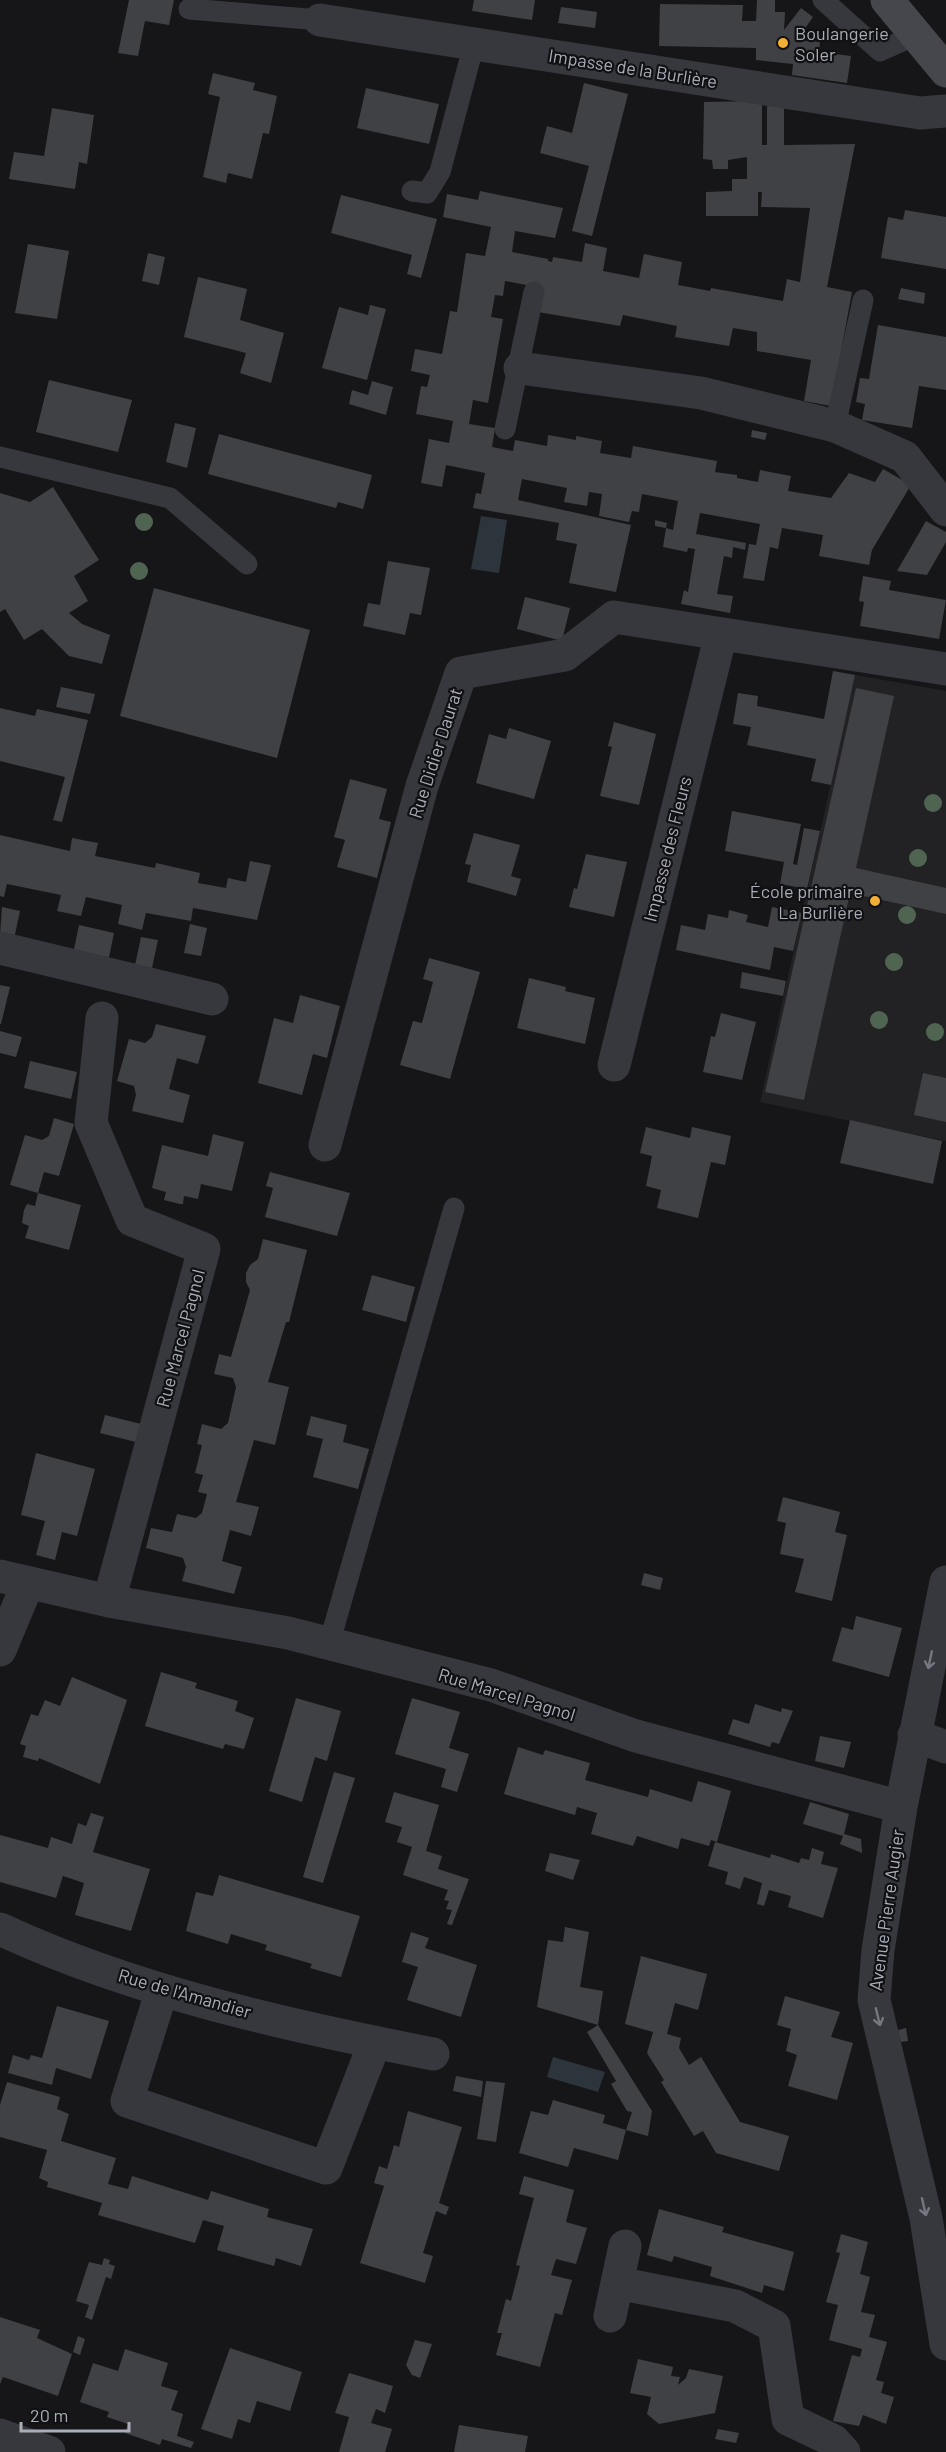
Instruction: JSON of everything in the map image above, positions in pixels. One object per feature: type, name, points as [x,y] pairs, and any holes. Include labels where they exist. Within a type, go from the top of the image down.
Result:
[{"type":"main road","points":[[887,0],[946,71]]},
{"type":"street","name":"Impasse de la Burlière","points":[[320,20],[920,113],[946,111]]},
{"type":"street","points":[[520,368],[701,393],[835,426],[905,457],[946,510]]},
{"type":"street","name":"Rue Didier Daurat","points":[[325,1145],[422,786],[460,674],[565,655],[614,617],[946,669]]},
{"type":"street","name":"Impasse des Fleurs","points":[[614,1065],[721,634]]},
{"type":"street","points":[[0,948],[212,999]]},
{"type":"street","name":"Rue Marcel Pagnol","points":[[102,1018],[91,1123],[132,1220],[204,1249],[109,1601]]},
{"type":"street","points":[[0,1650],[14,1580]]},
{"type":"street","name":"Rue Marcel Pagnol","points":[[14,1580],[109,1601],[288,1633],[491,1685],[636,1736],[901,1807]]},
{"type":"street","name":"Avenue Pierre Augier","points":[[944,1600],[914,1735],[901,1807],[878,1950],[874,2000],[926,2218],[946,2344]]},
{"type":"street","points":[[914,1735],[946,1747]]},
{"type":"street","name":"Rue de l'Amandier","points":[[0,1929],[29,1942],[162,1990],[375,2042],[434,2054]]},
{"type":"street","points":[[162,1990],[126,2101],[326,2168],[375,2042]]},
{"type":"street","points":[[610,2316],[625,2246]]},
{"type":"street","points":[[617,2283],[735,2306],[774,2326],[788,2419],[834,2440],[844,2452]]},
{"type":"street","points":[[0,2436],[49,2452]]},
{"type":"lane","points":[[823,0],[880,51],[916,35]]},
{"type":"lane","points":[[189,9],[320,20]]},
{"type":"lane","points":[[412,191],[427,193],[440,172],[474,44]]},
{"type":"lane","points":[[505,429],[520,368],[534,292]]},
{"type":"lane","points":[[835,426],[863,300]]},
{"type":"lane","points":[[0,457],[170,498],[247,564]]},
{"type":"lane","points":[[329,1644],[453,1208]]},
{"type":"shaded area","points":[[481,516],[507,520],[499,573],[471,569]]},
{"type":"shaded area","name":"École primaire La Burlière","points":[[855,675],[946,691],[946,1141],[760,1102]]},
{"type":"shaded area","points":[[553,2057],[605,2072],[598,2092],[547,2077]]},
{"type":"building","points":[[129,0],[174,0],[169,25],[145,21],[138,56],[118,53]]},
{"type":"building","points":[[474,0],[535,0],[532,20],[472,11]]},
{"type":"building","points":[[757,0],[775,0],[775,12],[785,12],[784,30],[801,8],[813,17],[797,40],[820,42],[819,52],[851,56],[847,83],[792,75],[793,64],[756,60],[756,48],[659,46],[660,4],[743,5],[742,21],[756,21]]},
{"type":"building","points":[[561,7],[597,12],[595,28],[558,23]]},
{"type":"building","points":[[213,73],[255,83],[253,90],[277,96],[269,134],[263,133],[252,179],[228,173],[226,183],[203,177],[220,97],[208,94]]},
{"type":"building","points":[[584,83],[628,94],[592,236],[572,231],[589,166],[540,153],[547,126],[572,133]]},
{"type":"building","points":[[366,88],[439,104],[429,144],[357,128]]},
{"type":"building","points":[[762,101],[762,145],[767,145],[767,104],[784,104],[784,145],[855,144],[827,287],[852,292],[831,406],[804,401],[811,360],[757,351],[757,332],[733,328],[729,346],[675,337],[677,326],[623,315],[620,326],[538,312],[542,288],[505,281],[503,296],[495,295],[491,317],[503,319],[488,403],[473,400],[469,424],[495,428],[492,447],[513,451],[515,440],[547,446],[548,435],[576,440],[576,436],[602,441],[600,453],[631,458],[633,446],[717,461],[715,472],[737,475],[737,478],[758,482],[760,470],[791,476],[788,491],[831,498],[849,473],[875,482],[883,469],[911,485],[872,550],[869,565],[819,556],[823,535],[782,528],[778,549],[770,547],[764,581],[743,578],[749,544],[756,545],[760,524],[700,513],[696,534],[746,543],[745,550],[733,547],[732,558],[724,556],[717,594],[733,596],[730,613],[681,604],[684,590],[688,592],[695,549],[688,548],[687,552],[663,547],[666,528],[673,530],[678,501],[642,494],[639,512],[632,511],[629,522],[599,516],[602,494],[589,492],[587,506],[564,502],[567,488],[522,479],[518,500],[631,525],[616,592],[569,583],[577,544],[556,540],[559,523],[473,508],[476,493],[481,494],[485,473],[446,465],[442,487],[421,483],[429,439],[449,443],[453,421],[416,414],[421,386],[427,387],[430,375],[411,371],[415,349],[442,354],[450,311],[457,312],[466,253],[485,256],[491,227],[443,217],[447,194],[478,200],[480,191],[563,208],[555,238],[515,231],[512,252],[548,259],[552,262],[553,257],[582,262],[585,243],[607,248],[603,271],[639,278],[644,254],[682,262],[678,285],[710,291],[711,288],[783,301],[787,279],[800,282],[810,208],[761,207],[762,192],[758,192],[758,216],[706,216],[706,192],[732,191],[732,179],[747,179],[747,157],[728,160],[728,169],[713,169],[712,160],[703,159],[704,102]]},
{"type":"building","points":[[52,108],[94,115],[87,164],[79,162],[75,189],[9,179],[14,152],[44,156]]},
{"type":"building","points":[[341,195],[437,219],[421,278],[407,274],[412,255],[331,233]]},
{"type":"building","points":[[905,210],[946,217],[946,269],[881,258],[888,217],[903,220]]},
{"type":"building","points":[[28,244],[69,251],[57,319],[15,313]]},
{"type":"building","points":[[148,253],[165,257],[159,285],[142,281]]},
{"type":"building","points":[[198,277],[247,289],[240,320],[284,333],[271,383],[240,373],[246,353],[184,337]]},
{"type":"building","points":[[901,288],[925,293],[924,304],[898,299]]},
{"type":"building","points":[[370,305],[386,309],[367,380],[322,368],[339,307],[368,315]]},
{"type":"building","points":[[878,325],[946,337],[946,390],[919,386],[912,428],[862,420],[865,404],[856,402],[860,378],[869,379]]},
{"type":"building","points":[[49,380],[132,400],[118,452],[36,432]]},
{"type":"building","points":[[372,381],[393,387],[386,415],[349,404],[352,390],[368,395]]},
{"type":"building","points":[[175,423],[196,428],[187,468],[166,462]]},
{"type":"building","points":[[752,430],[767,433],[765,440],[751,437]]},
{"type":"building","points":[[219,434],[372,475],[363,509],[338,502],[336,508],[208,474]]},
{"type":"building","points":[[53,487],[99,560],[74,576],[88,601],[69,613],[82,624],[110,635],[102,664],[69,656],[42,629],[24,640],[5,609],[0,612],[0,493],[30,502]]},
{"type":"building","points":[[655,520],[667,523],[666,528],[655,526]]},
{"type":"building","points":[[926,521],[946,532],[946,542],[927,575],[897,571]]},
{"type":"building","points":[[388,561],[430,568],[421,615],[410,613],[405,635],[363,626],[368,603],[380,605]]},
{"type":"building","points":[[863,576],[891,581],[889,590],[946,600],[939,639],[860,626],[864,602],[859,601]]},
{"type":"building","points":[[154,588],[310,630],[277,758],[120,716]]},
{"type":"building","points":[[525,597],[570,608],[562,641],[517,629]]},
{"type":"building","points":[[833,671],[855,675],[831,785],[811,781],[816,759],[747,745],[751,727],[733,724],[738,693],[758,696],[757,706],[824,719]]},
{"type":"building","points":[[61,687],[95,694],[90,714],[56,707]]},
{"type":"building","points":[[856,688],[894,696],[856,868],[946,888],[946,914],[850,893],[804,1100],[765,1092]]},
{"type":"building","points":[[0,708],[35,716],[37,709],[88,720],[62,822],[53,820],[65,777],[0,761]]},
{"type":"building","points":[[614,722],[656,734],[639,805],[600,796],[612,747],[608,746]]},
{"type":"building","points":[[509,728],[551,741],[534,799],[476,783],[489,734],[506,739]]},
{"type":"building","points":[[350,779],[387,789],[379,819],[391,822],[377,878],[337,867],[345,840],[334,837]]},
{"type":"building","points":[[732,811],[801,824],[793,864],[797,865],[804,828],[820,831],[807,889],[780,884],[784,862],[725,851]]},
{"type":"building","points":[[474,833],[520,845],[511,876],[521,879],[516,896],[467,882],[471,865],[465,864]]},
{"type":"building","points":[[0,835],[70,851],[72,838],[98,843],[95,856],[155,868],[156,863],[200,873],[198,883],[226,888],[228,878],[246,882],[250,861],[271,865],[257,920],[193,908],[191,921],[146,913],[142,930],[118,924],[122,905],[86,897],[81,916],[57,911],[61,895],[7,884],[4,897],[0,896]]},
{"type":"building","points":[[586,854],[627,862],[614,917],[569,907],[574,888],[577,889]]},
{"type":"building","points":[[2,907],[20,911],[14,939],[0,935]]},
{"type":"building","points":[[772,907],[802,913],[793,951],[774,947],[770,970],[676,950],[681,925],[705,930],[708,914],[728,918],[729,910],[748,915],[746,922],[768,927]]},
{"type":"building","points":[[190,924],[207,928],[201,956],[184,953]]},
{"type":"building","points":[[79,925],[114,933],[108,962],[73,954]]},
{"type":"building","points":[[141,937],[158,940],[152,968],[135,965]]},
{"type":"building","points":[[429,958],[480,972],[450,1079],[400,1065],[413,1021],[422,1023],[433,982],[423,979]]},
{"type":"building","points":[[742,972],[786,981],[783,996],[740,988]]},
{"type":"building","points":[[529,978],[566,987],[565,991],[595,998],[585,1044],[517,1028]]},
{"type":"building","points":[[0,985],[10,987],[1,1024],[0,1024]]},
{"type":"building","points":[[300,995],[340,1006],[327,1058],[313,1054],[302,1095],[258,1083],[274,1018],[293,1023]]},
{"type":"building","points":[[721,1013],[756,1022],[742,1080],[703,1072],[711,1036],[715,1037]]},
{"type":"building","points":[[156,1024],[206,1036],[198,1064],[177,1058],[169,1089],[190,1095],[183,1123],[132,1111],[136,1095],[134,1086],[117,1081],[129,1039],[145,1043],[152,1037]]},
{"type":"building","points":[[0,1031],[22,1037],[16,1057],[0,1053]]},
{"type":"building","points":[[30,1061],[77,1072],[71,1099],[24,1088]]},
{"type":"building","points":[[923,1073],[946,1078],[946,1122],[914,1115]]},
{"type":"building","points":[[54,1118],[74,1124],[59,1176],[44,1172],[38,1193],[10,1185],[25,1135],[42,1140],[49,1136]]},
{"type":"building","points":[[850,1120],[942,1141],[933,1184],[840,1163]]},
{"type":"building","points":[[646,1127],[690,1138],[692,1127],[731,1136],[725,1165],[711,1162],[698,1218],[657,1208],[661,1190],[646,1186],[652,1156],[640,1153]]},
{"type":"building","points":[[213,1134],[244,1142],[232,1191],[201,1184],[198,1199],[184,1196],[183,1204],[164,1200],[166,1192],[152,1188],[162,1145],[208,1156]]},
{"type":"building","points":[[270,1172],[350,1193],[337,1236],[265,1217],[273,1188],[266,1186]]},
{"type":"building","points":[[38,1193],[81,1205],[69,1250],[25,1238],[29,1226],[22,1223],[24,1210],[27,1204],[35,1206]]},
{"type":"building","points":[[263,1239],[307,1250],[289,1322],[286,1322],[268,1382],[289,1387],[275,1445],[254,1440],[236,1502],[259,1507],[251,1536],[230,1530],[222,1561],[242,1567],[234,1594],[182,1581],[186,1567],[183,1558],[146,1548],[151,1528],[172,1532],[177,1514],[196,1518],[202,1513],[207,1494],[198,1492],[203,1475],[195,1473],[202,1445],[197,1444],[202,1424],[221,1429],[228,1423],[236,1387],[233,1378],[214,1374],[219,1354],[231,1357],[250,1290],[246,1282],[246,1273],[250,1265],[258,1259]]},
{"type":"building","points":[[372,1275],[415,1287],[406,1322],[362,1310]]},
{"type":"building","points":[[105,1415],[141,1424],[136,1442],[100,1433]]},
{"type":"building","points":[[311,1416],[347,1425],[343,1442],[369,1449],[358,1489],[313,1477],[323,1439],[306,1435]]},
{"type":"building","points":[[36,1453],[95,1469],[77,1536],[62,1532],[55,1560],[36,1555],[45,1521],[21,1515]]},
{"type":"building","points":[[783,1497],[840,1512],[835,1532],[847,1535],[832,1601],[795,1592],[804,1559],[780,1554],[786,1523],[777,1521]]},
{"type":"building","points":[[644,1573],[663,1578],[660,1590],[641,1585]]},
{"type":"building","points":[[856,1616],[902,1628],[889,1677],[832,1661],[842,1627],[853,1630]]},
{"type":"building","points":[[161,1672],[197,1683],[195,1688],[238,1701],[235,1711],[254,1718],[244,1749],[225,1744],[223,1749],[145,1726]]},
{"type":"building","points":[[72,1677],[127,1700],[100,1784],[39,1758],[38,1761],[23,1757],[26,1746],[20,1744],[31,1714],[38,1716],[45,1700],[60,1706]]},
{"type":"building","points":[[296,1698],[341,1711],[327,1761],[315,1757],[302,1802],[269,1791]]},
{"type":"building","points":[[412,1698],[460,1712],[449,1748],[469,1754],[457,1792],[441,1787],[446,1769],[395,1754]]},
{"type":"building","points":[[755,1704],[781,1712],[782,1708],[793,1711],[779,1744],[772,1742],[770,1747],[728,1734],[733,1719],[749,1724]]},
{"type":"building","points":[[820,1736],[851,1742],[844,1768],[815,1761]]},
{"type":"building","points":[[518,1747],[543,1755],[545,1750],[590,1763],[585,1780],[648,1797],[650,1789],[692,1802],[698,1781],[731,1791],[717,1842],[711,1840],[709,1846],[681,1838],[678,1849],[637,1836],[633,1846],[591,1834],[597,1813],[577,1807],[575,1815],[504,1794]]},
{"type":"building","points":[[334,1772],[355,1778],[323,1883],[303,1877]]},
{"type":"building","points":[[394,1792],[439,1805],[426,1851],[442,1856],[438,1869],[469,1879],[452,1925],[447,1924],[452,1910],[446,1909],[449,1901],[444,1900],[448,1890],[403,1875],[412,1847],[397,1842],[402,1827],[385,1822]]},
{"type":"building","points":[[810,1802],[849,1814],[844,1834],[861,1839],[862,1853],[840,1844],[843,1836],[803,1824]]},
{"type":"building","points":[[91,1813],[104,1817],[93,1852],[150,1869],[131,1931],[75,1915],[84,1883],[63,1876],[56,1898],[0,1882],[0,1835],[48,1848],[51,1837],[72,1844],[78,1823],[86,1826]]},
{"type":"building","points":[[715,1842],[770,1858],[771,1854],[799,1863],[801,1858],[809,1860],[812,1848],[824,1852],[821,1864],[838,1868],[823,1918],[788,1907],[791,1896],[769,1890],[764,1906],[757,1904],[762,1883],[744,1877],[740,1889],[725,1884],[728,1872],[708,1866]]},
{"type":"building","points":[[550,1853],[580,1860],[573,1880],[545,1871]]},
{"type":"building","points":[[219,1875],[360,1916],[341,1977],[310,1968],[312,1964],[265,1950],[267,1945],[231,1934],[228,1944],[186,1931],[196,1892],[213,1896]]},
{"type":"building","points":[[565,1927],[589,1932],[580,1987],[603,1991],[598,2025],[537,2007],[548,1940],[563,1942]]},
{"type":"building","points":[[411,1932],[429,1938],[425,1948],[477,1965],[461,2017],[407,2000],[418,1967],[402,1962]]},
{"type":"building","points":[[641,1956],[707,1974],[698,2010],[675,2003],[667,2034],[681,2038],[679,2048],[689,2065],[701,2057],[740,2122],[789,2136],[779,2171],[716,2153],[703,2131],[694,2136],[661,2082],[664,2080],[647,2053],[653,2032],[625,2024]]},
{"type":"building","points":[[785,1996],[840,2012],[831,2037],[853,2043],[837,2100],[788,2086],[797,2055],[786,2051],[791,2029],[777,2025]]},
{"type":"building","points":[[57,2006],[109,2021],[91,2079],[56,2068],[52,2085],[8,2073],[13,2055],[29,2060],[31,2055],[42,2058]]},
{"type":"building","points":[[598,2025],[652,2111],[648,2136],[626,2130],[632,2112],[627,2111],[611,2084],[616,2081],[587,2032]]},
{"type":"building","points":[[906,2028],[908,2041],[901,2042],[898,2030]]},
{"type":"building","points":[[456,2076],[483,2081],[481,2097],[453,2091]]},
{"type":"building","points":[[486,2081],[505,2083],[496,2142],[477,2139]]},
{"type":"building","points":[[7,2082],[60,2097],[57,2109],[69,2114],[61,2141],[116,2158],[108,2184],[128,2189],[132,2176],[208,2200],[211,2191],[269,2209],[267,2217],[313,2229],[301,2266],[276,2258],[274,2266],[217,2250],[224,2226],[203,2220],[195,2243],[98,2215],[102,2203],[47,2187],[48,2182],[39,2178],[47,2150],[0,2137],[0,2105]]},
{"type":"building","points":[[553,2100],[605,2115],[603,2123],[626,2130],[618,2160],[574,2148],[568,2167],[519,2153],[531,2111],[548,2115]]},
{"type":"building","points":[[408,2111],[462,2127],[439,2203],[449,2207],[446,2215],[436,2211],[423,2253],[433,2256],[425,2283],[360,2263],[384,2186],[374,2183],[379,2166],[387,2169],[394,2145],[399,2147]]},
{"type":"building","points":[[524,2176],[574,2190],[566,2222],[587,2228],[576,2264],[556,2259],[551,2275],[572,2280],[562,2315],[555,2313],[540,2367],[496,2355],[502,2333],[497,2333],[506,2299],[511,2301],[520,2266],[516,2265],[534,2198],[519,2194]]},
{"type":"building","points":[[659,2209],[724,2227],[722,2232],[794,2252],[784,2291],[764,2285],[762,2293],[710,2276],[712,2267],[674,2256],[672,2262],[647,2255]]},
{"type":"building","points":[[841,2234],[868,2242],[860,2274],[870,2277],[861,2312],[875,2315],[869,2337],[887,2342],[876,2380],[884,2382],[881,2393],[894,2397],[886,2424],[863,2415],[859,2426],[833,2421],[852,2355],[860,2357],[862,2349],[829,2340],[838,2305],[826,2302],[840,2253],[836,2252]]},
{"type":"building","points":[[104,2258],[110,2260],[109,2264],[115,2266],[111,2279],[106,2277],[92,2320],[85,2317],[89,2305],[76,2301],[89,2262],[102,2265]]},
{"type":"building","points":[[0,2317],[40,2330],[37,2338],[72,2354],[58,2396],[3,2377],[0,2384]]},
{"type":"building","points":[[78,2336],[85,2339],[80,2355],[73,2352]]},
{"type":"building","points":[[415,2340],[432,2344],[420,2378],[412,2375],[406,2365]]},
{"type":"building","points":[[230,2348],[302,2372],[290,2411],[257,2401],[250,2423],[238,2419],[232,2439],[201,2429]]},
{"type":"building","points":[[125,2349],[168,2363],[161,2386],[178,2391],[171,2410],[183,2414],[177,2436],[194,2442],[191,2448],[162,2439],[160,2445],[125,2433],[128,2424],[107,2417],[109,2412],[80,2402],[93,2363],[118,2371]]},
{"type":"building","points":[[638,2359],[673,2367],[671,2376],[680,2377],[678,2385],[686,2378],[689,2369],[723,2376],[715,2413],[659,2424],[647,2414],[651,2397],[630,2393]]},
{"type":"building","points":[[349,2373],[393,2386],[385,2413],[376,2409],[371,2423],[392,2429],[385,2452],[339,2452],[349,2417],[335,2413]]},
{"type":"building","points":[[459,2425],[528,2436],[525,2452],[454,2452]]},
{"type":"building","points":[[718,2429],[739,2433],[736,2443],[715,2439]]},
{"type":"place","name":"Boulangerie Soler","points":[[783,43]]},
{"type":"place","name":"École primaire La Burlière","points":[[875,901]]}]
